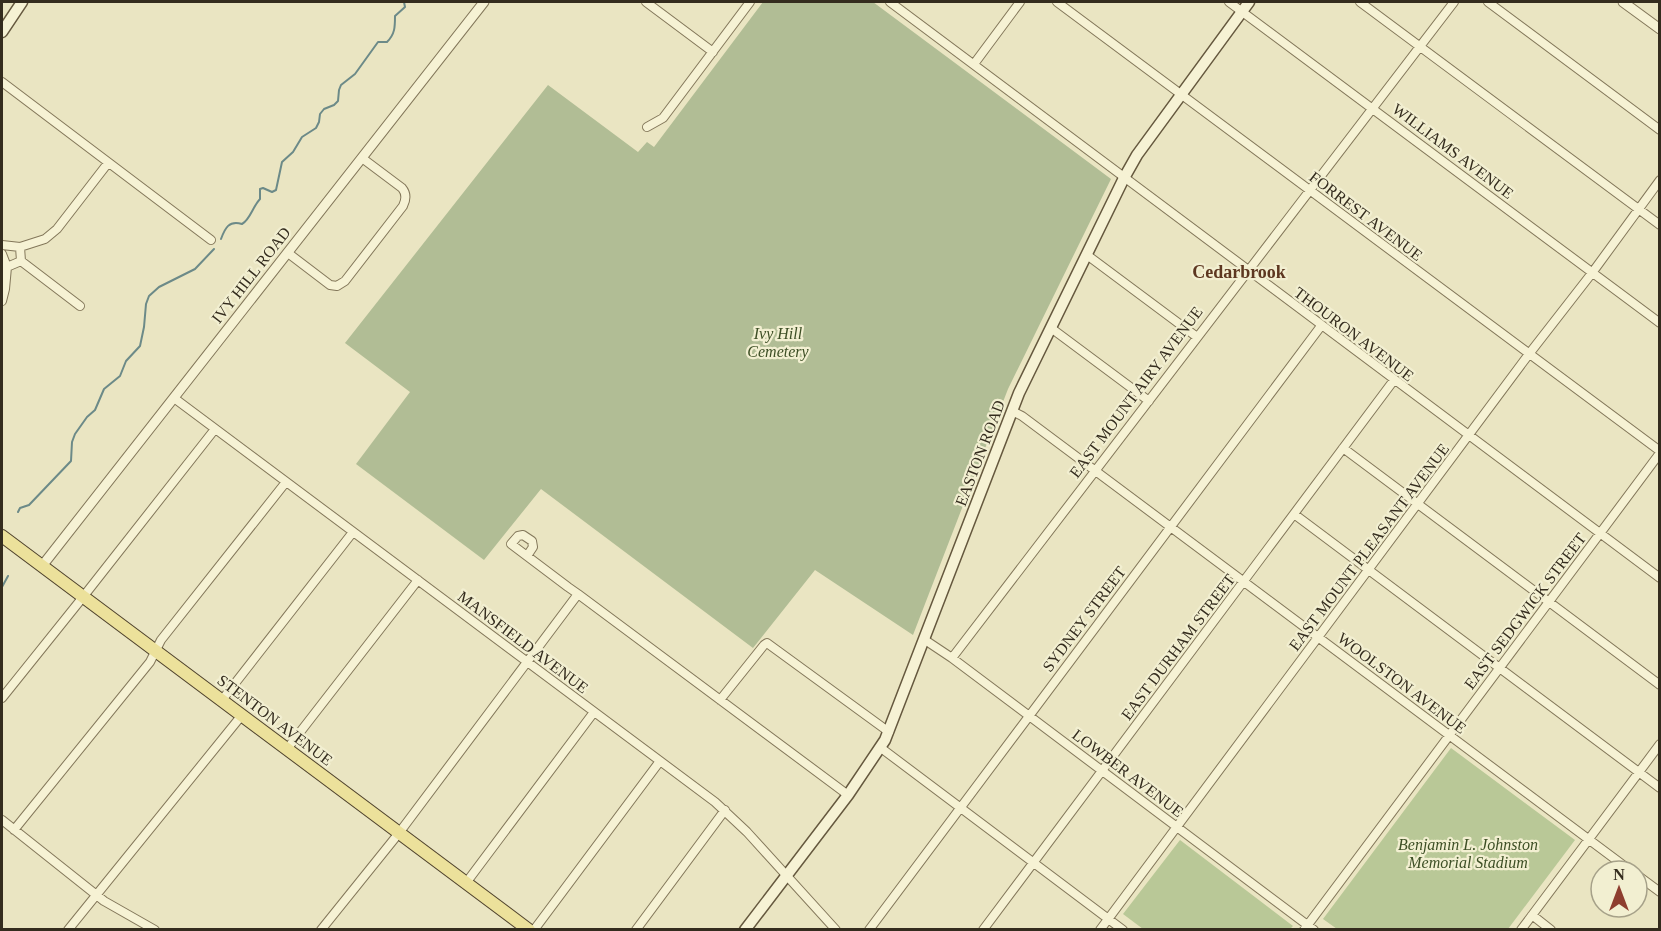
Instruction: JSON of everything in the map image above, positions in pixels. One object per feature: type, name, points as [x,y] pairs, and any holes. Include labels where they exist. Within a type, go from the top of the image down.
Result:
[{"type":"main road","points":[[2,32],[22,2]]},
{"type":"main road","name":"EASTON ROAD","points":[[881,748],[925,640],[1012,411],[1124,178],[1137,155],[1245,6]]},
{"type":"main road","name":"STENTON AVENUE","points":[[2,536],[466,883],[514,924],[529,930]]},
{"type":"main road","points":[[745,930],[881,748]]},
{"type":"street","name":"IVY HILL ROAD","points":[[42,566],[484,2]]},
{"type":"street","points":[[646,2],[713,52]]},
{"type":"street","points":[[647,127],[663,118],[750,2]]},
{"type":"street","name":"THOURON AVENUE","points":[[890,2],[1659,578]]},
{"type":"street","points":[[974,64],[1020,2]]},
{"type":"street","name":"FORREST AVENUE","points":[[1057,2],[1659,452]]},
{"type":"street","name":"WILLIAMS AVENUE","points":[[1229,2],[1245,6],[1373,109],[1659,323]]},
{"type":"street","points":[[1360,2],[1659,225]]},
{"type":"street","name":"EAST MOUNT AIRY AVENUE","points":[[952,658],[1454,2]]},
{"type":"street","points":[[1488,2],[1659,130]]},
{"type":"street","points":[[1623,2],[1659,29]]},
{"type":"street","points":[[2,82],[211,240]]},
{"type":"street","points":[[288,253],[330,285],[337,286],[345,281],[406,200],[406,194],[402,188],[362,158]]},
{"type":"street","points":[[2,245],[21,247],[45,239],[57,230],[108,163]]},
{"type":"street","name":"EAST MOUNT PLEASANT AVENUE","points":[[1100,930],[1529,354],[1593,273],[1659,180]]},
{"type":"street","points":[[21,247],[21,261]]},
{"type":"street","points":[[2,254],[7,267],[2,301]]},
{"type":"street","points":[[1087,255],[1197,337]]},
{"type":"street","points":[[7,267],[21,261]]},
{"type":"street","points":[[21,261],[80,306]]},
{"type":"street","name":"SYDNEY STREET","points":[[869,930],[1321,326]]},
{"type":"street","points":[[1051,328],[1149,401]]},
{"type":"street","name":"EAST DURHAM STREET","points":[[983,930],[1394,380]]},
{"type":"street","name":"MANSFIELD AVENUE","points":[[174,398],[725,810],[836,930]]},
{"type":"street","name":"WOOLSTON AVENUE","points":[[1012,411],[1095,470],[1615,859]]},
{"type":"street","points":[[2,698],[215,429]]},
{"type":"street","points":[[1343,448],[1659,685]]},
{"type":"street","name":"EAST SEDGWICK STREET","points":[[1308,928],[1659,452]]},
{"type":"street","points":[[14,830],[150,662],[161,640],[286,482]]},
{"type":"street","points":[[1294,514],[1659,788]]},
{"type":"street","points":[[222,700],[353,532]]},
{"type":"street","points":[[527,556],[533,547],[530,539],[521,535],[516,537],[511,543],[527,556],[848,795]]},
{"type":"street","points":[[287,749],[418,580]]},
{"type":"street","points":[[321,930],[399,833],[578,594]]},
{"type":"street","name":"LOWBER AVENUE","points":[[925,640],[1177,826],[1308,928]]},
{"type":"street","points":[[720,700],[767,643],[889,732]]},
{"type":"street","points":[[466,883],[594,712]]},
{"type":"street","points":[[68,930],[242,715]]},
{"type":"street","points":[[1521,930],[1659,744]]},
{"type":"street","points":[[881,748],[1123,930]]},
{"type":"street","points":[[534,930],[660,761]]},
{"type":"street","points":[[636,930],[725,810]]},
{"type":"street","points":[[2,820],[96,895],[155,930]]},
{"type":"street","points":[[1532,915],[1551,930]]},
{"type":"green space","name":"Ivy Hill Cemetery","points":[[763,2],[873,2],[1111,179],[1008,389],[913,635],[815,570],[753,648],[541,489],[484,560],[356,464],[410,392],[345,343],[548,85],[638,152],[647,142],[654,147]]},
{"type":"green space","name":"Benjamin L. Johnston Memorial Stadium","points":[[1451,748],[1575,840],[1508,929],[1337,929],[1323,919]]},
{"type":"green space","points":[[1180,840],[1293,926],[1290,929],[1143,929],[1123,914]]},
{"type":"waterway","points":[[221,239],[228,226],[234,223],[242,224],[247,219],[260,199],[260,189],[272,192],[276,190],[282,162],[293,152],[302,137],[316,128],[324,109],[338,101],[341,85],[355,74],[378,42],[387,42],[390,39],[394,30],[395,16],[405,7],[404,2]]},
{"type":"waterway","points":[[18,512],[20,508],[29,505],[71,461],[75,434],[95,410],[104,389],[120,376],[126,361],[140,346],[149,296],[159,287],[195,269],[214,249]]},
{"type":"waterway","points":[[2,587],[8,576]]},
{"type":"district","name":"Cedarbrook","points":[[1239,272]]}]
